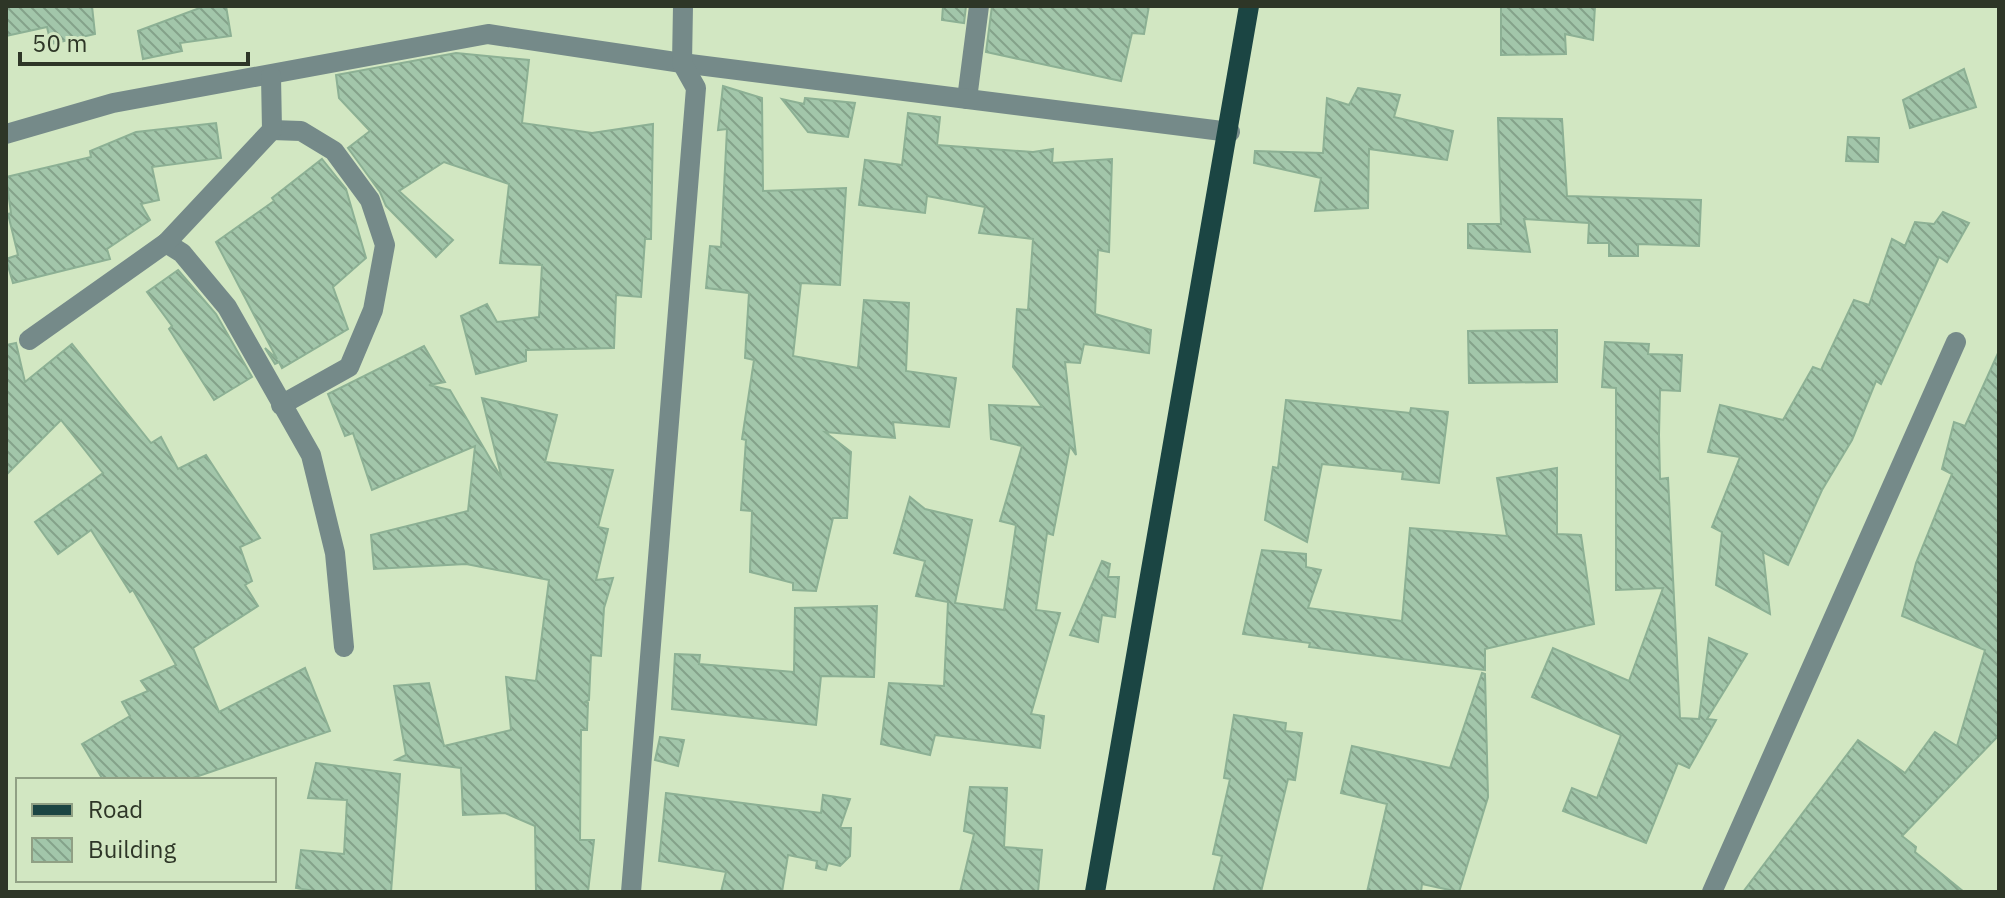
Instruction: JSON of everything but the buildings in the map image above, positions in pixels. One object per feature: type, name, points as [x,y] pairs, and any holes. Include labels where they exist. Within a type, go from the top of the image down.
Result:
[{"type":"main road","points":[[1095,892],[1230,132],[1249,6]]},
{"type":"street","points":[[631,892],[696,88],[682,63],[683,6]]},
{"type":"street","points":[[967,99],[979,6]]},
{"type":"street","points":[[6,134],[113,103],[488,34],[682,63],[1230,132]]},
{"type":"street","points":[[29,340],[166,243],[272,130],[271,76]]},
{"type":"street","points":[[272,130],[301,131],[334,151],[370,200],[385,245],[373,310],[349,367],[281,405]]},
{"type":"street","points":[[166,243],[182,253],[227,307],[311,455],[335,553],[344,647]]},
{"type":"street","points":[[1712,892],[1956,342]]}]
